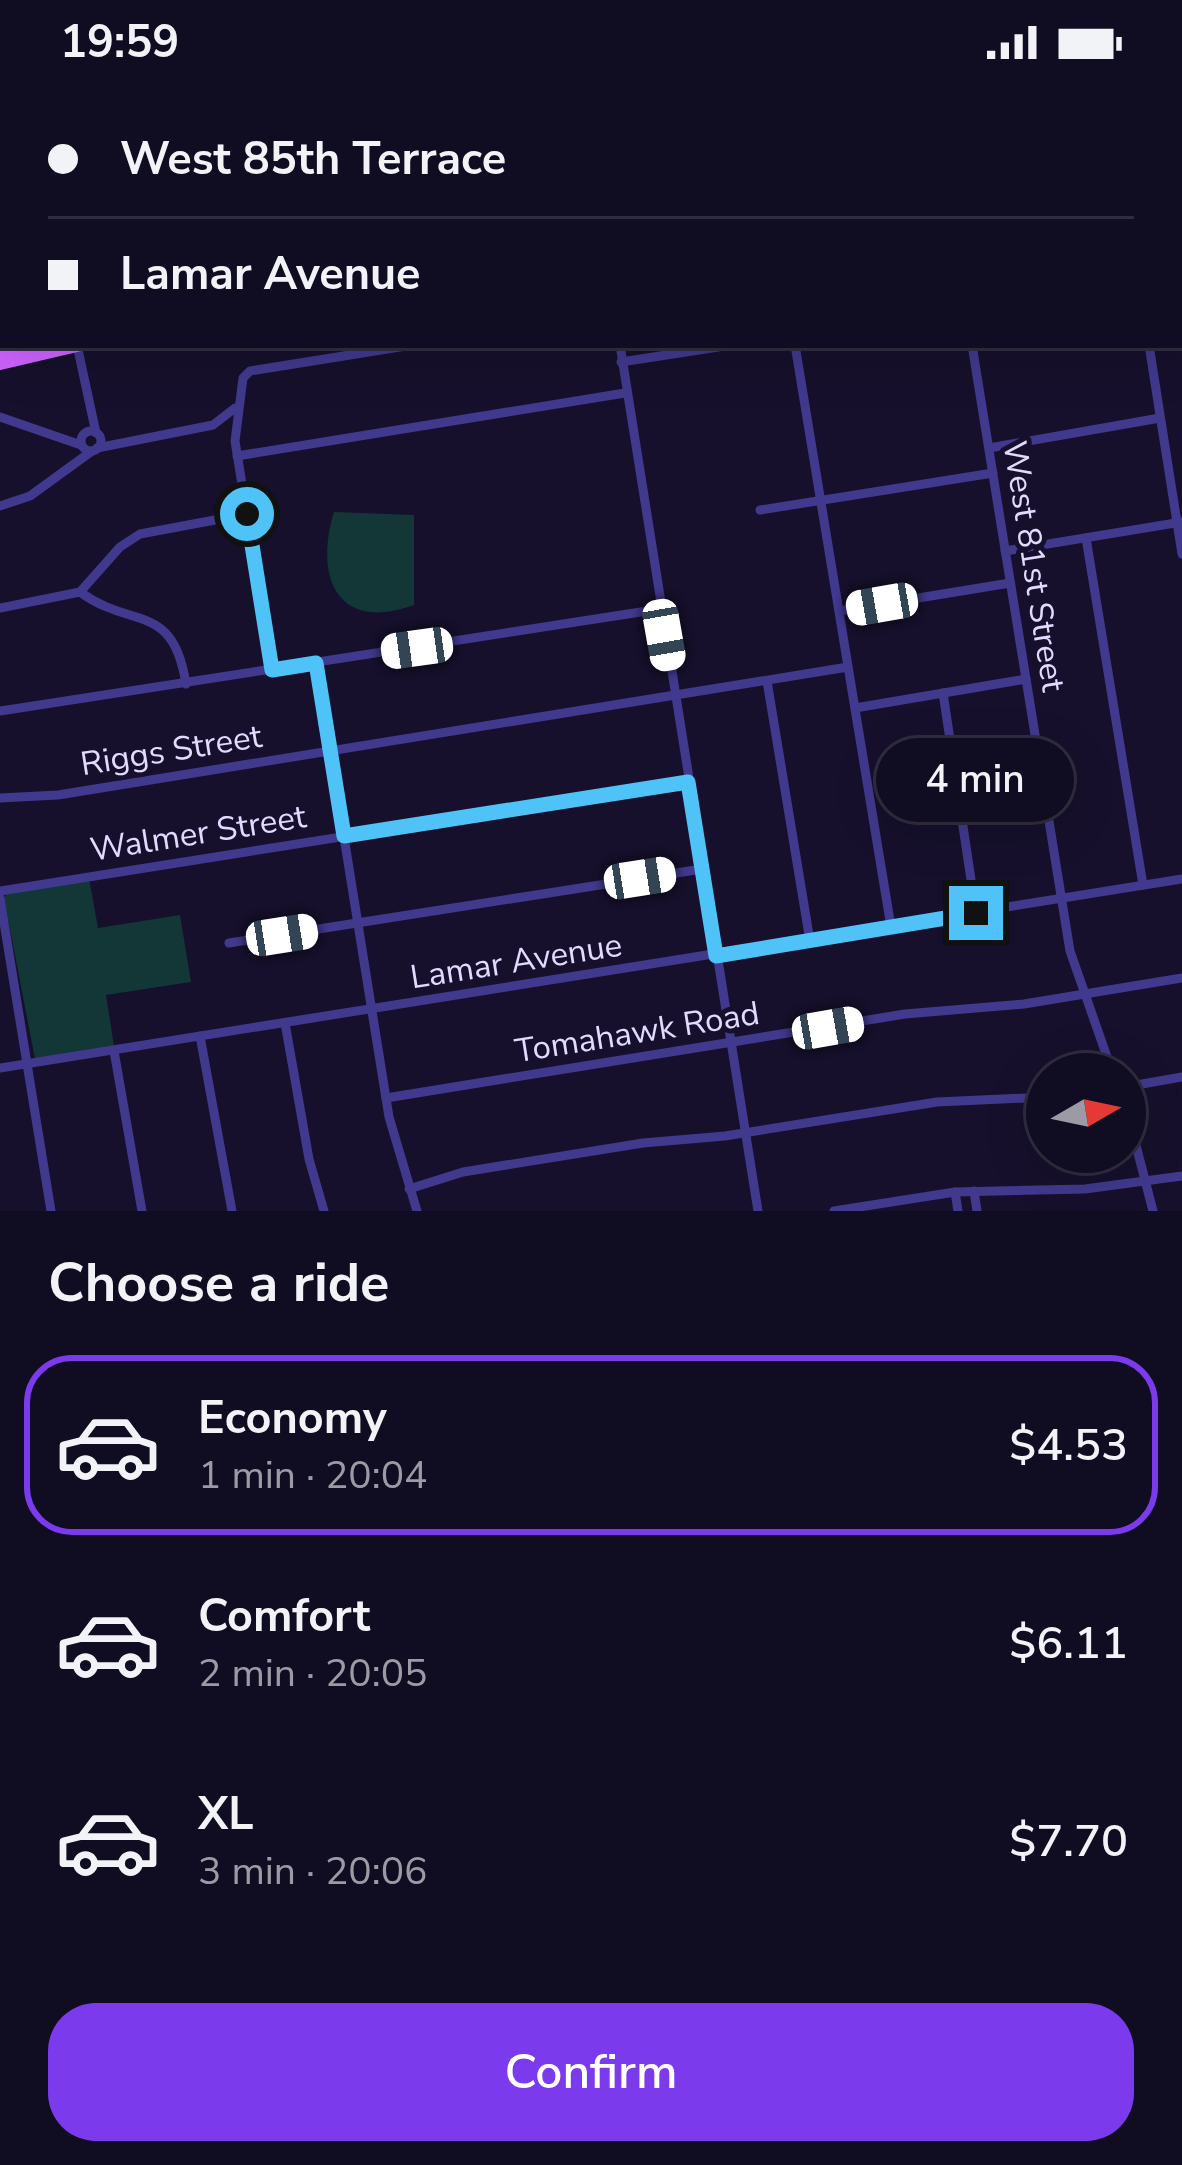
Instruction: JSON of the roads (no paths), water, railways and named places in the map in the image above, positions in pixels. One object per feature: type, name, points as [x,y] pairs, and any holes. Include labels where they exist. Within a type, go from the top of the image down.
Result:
[{"type":"main road","points":[[0,352],[31,348]]},
{"type":"main road","points":[[0,363],[65,348]]},
{"type":"street","points":[[0,506],[30,496],[76,461],[90,441],[78,348]]},
{"type":"street","points":[[272,670],[235,441],[235,408],[243,378],[250,371],[393,348]]},
{"type":"street","points":[[618,348],[756,1211]]},
{"type":"street","points":[[620,362],[711,348]]},
{"type":"street","points":[[796,348],[890,927]]},
{"type":"street","name":"West 81st Street","points":[[972,348],[1062,899],[1082,994],[1105,1053]]},
{"type":"street","points":[[1149,348],[1182,554]]},
{"type":"street","points":[[237,456],[625,393]]},
{"type":"street","points":[[0,417],[90,441],[123,441],[213,425],[235,408]]},
{"type":"street","points":[[988,448],[1160,418]]},
{"type":"street","points":[[213,425],[235,441]]},
{"type":"street","points":[[760,510],[993,473]]},
{"type":"street","points":[[80,592],[120,547],[140,534],[247,514]]},
{"type":"street","points":[[1005,551],[1179,522]]},
{"type":"street","points":[[1086,538],[1143,885]]},
{"type":"street","points":[[839,611],[1010,583]]},
{"type":"street","points":[[0,608],[80,592],[165,629],[180,651],[186,684]]},
{"type":"street","points":[[0,711],[660,609]]},
{"type":"street","points":[[316,663],[386,1098],[417,1211]]},
{"type":"street","name":"Riggs Street","points":[[0,798],[58,795],[848,667]]},
{"type":"street","points":[[855,708],[1026,679]]},
{"type":"street","points":[[767,681],[810,941]]},
{"type":"street","points":[[943,693],[976,913]]},
{"type":"street","name":"Walmer Street","points":[[0,894],[688,782]]},
{"type":"street","points":[[229,944],[702,869]]},
{"type":"street","name":"Lamar Avenue","points":[[0,1068],[1182,879]]},
{"type":"street","points":[[0,894],[51,1211]]},
{"type":"street","name":"Tomahawk Road","points":[[386,1098],[904,1014],[1182,978]]},
{"type":"street","points":[[285,1023],[306,1145],[324,1211]]},
{"type":"street","points":[[200,1036],[232,1211]]},
{"type":"street","points":[[114,1051],[142,1211]]},
{"type":"street","points":[[1146,1083],[1182,1077]]},
{"type":"street","points":[[409,1189],[508,1164],[937,1102],[1026,1098]]},
{"type":"street","points":[[1145,1173],[1153,1211]]},
{"type":"street","points":[[834,1211],[956,1192],[1182,1176]]},
{"type":"street","points":[[974,1191],[977,1211]]},
{"type":"street","points":[[956,1192],[958,1211]]}]
